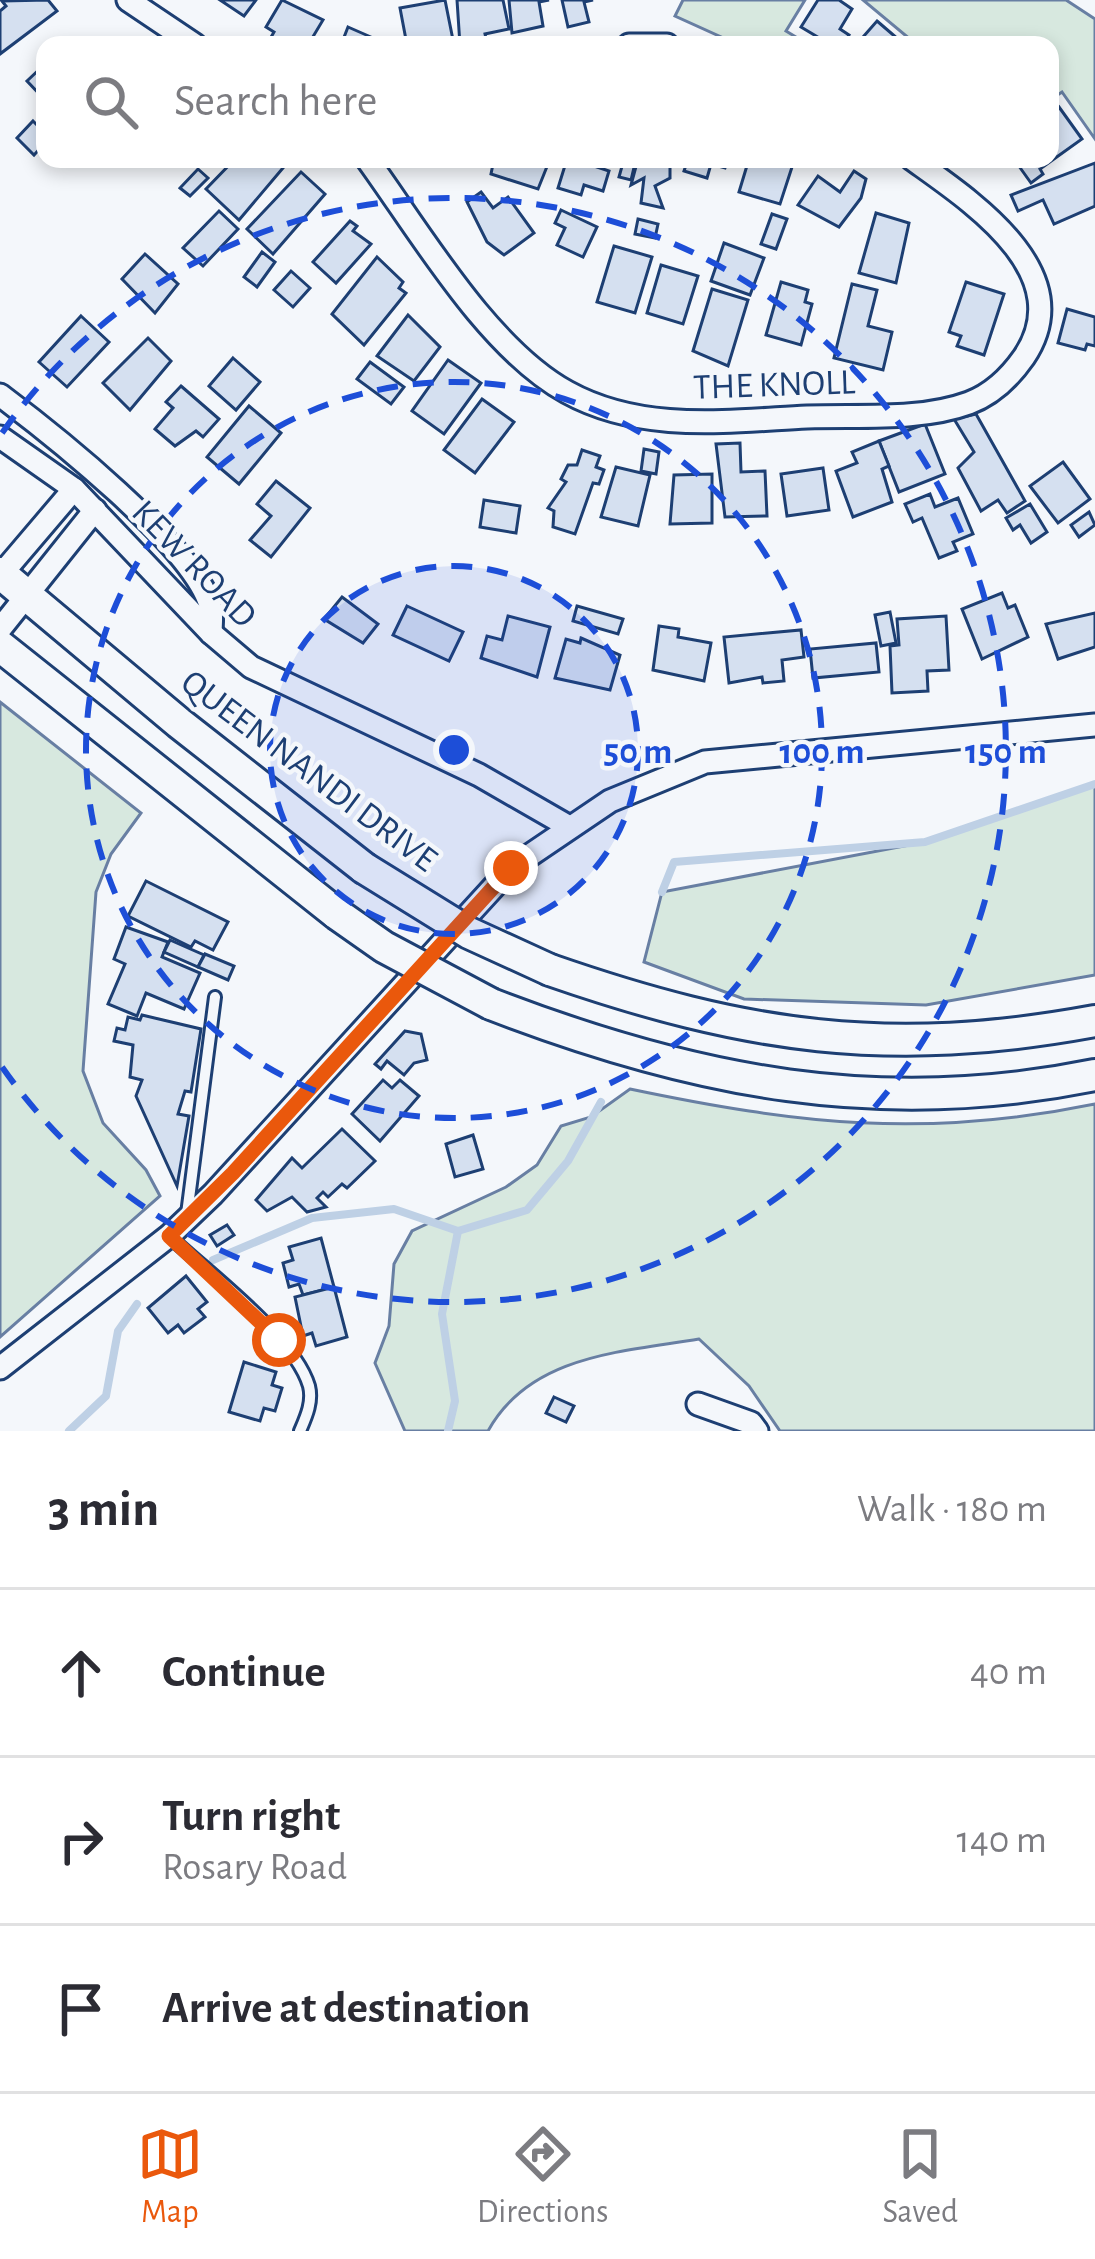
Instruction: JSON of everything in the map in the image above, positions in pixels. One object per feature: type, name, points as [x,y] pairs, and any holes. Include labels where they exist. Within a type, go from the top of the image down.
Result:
[{"type":"main road","name":"QUEEN NANDI DRIVE","points":[[0,575],[364,868],[469,933],[550,970],[643,1002],[755,1030],[844,1040],[941,1040],[1095,1021]]},
{"type":"main road","points":[[0,646],[337,914],[419,967],[491,1004],[607,1048],[704,1075],[814,1091],[900,1096],[988,1091],[1095,1075]]},
{"type":"street","points":[[128,0],[182,36]]},
{"type":"street","name":"THE KNOLL","points":[[374,168],[465,292],[545,377],[600,407],[650,420],[703,422],[936,411],[974,401],[1012,374],[1032,344],[1038,311],[1026,263],[1003,230],[924,168]]},
{"type":"street","points":[[0,395],[75,452],[156,533],[212,607],[211,633]]},
{"type":"street","name":"KEW ROAD","points":[[0,436],[74,489],[211,633],[284,686],[459,765],[566,825]]},
{"type":"street","points":[[0,575],[74,489]]},
{"type":"street","name":"KEW ROAD","points":[[0,629],[95,510]]},
{"type":"street","points":[[0,1368],[169,1236],[511,868],[566,825],[705,762],[1095,725]]},
{"type":"street","points":[[698,1403],[751,1423],[757,1431]]},
{"type":"lane","points":[[187,1218],[191,1152],[215,997]]},
{"type":"lane","points":[[169,1236],[279,1340],[298,1366],[310,1399],[300,1431]]},
{"type":"shaded area","points":[[683,0],[805,0],[786,31],[794,36],[719,36],[675,16]]},
{"type":"shaded area","points":[[863,0],[1066,0],[1095,19],[1095,139],[1059,94],[1059,36],[906,36]]},
{"type":"shaded area","points":[[0,702],[141,813],[111,854],[96,892],[83,1071],[103,1123],[146,1170],[160,1196],[0,1337]]},
{"type":"shaded area","points":[[1095,784],[1095,975],[926,1005],[744,999],[644,962],[662,892],[925,842]]},
{"type":"shaded area","points":[[630,1089],[749,1111],[861,1123],[974,1121],[1095,1104],[1095,1431],[780,1431],[749,1386],[699,1339],[609,1354],[553,1372],[528,1386],[488,1431],[405,1431],[375,1363],[389,1326],[394,1264],[412,1231],[506,1187],[537,1165],[561,1126],[591,1117]]},
{"type":"building","points":[[48,0],[57,11],[0,54],[0,11],[6,6],[2,1]]},
{"type":"building","points":[[220,0],[256,0],[244,16]]},
{"type":"building","points":[[282,0],[323,20],[313,36],[272,36],[274,32],[266,27]]},
{"type":"building","points":[[445,0],[452,36],[405,36],[400,8]]},
{"type":"building","points":[[457,0],[503,0],[509,29],[485,36],[459,36]]},
{"type":"building","points":[[509,0],[549,0],[539,2],[543,26],[512,33]]},
{"type":"building","points":[[562,0],[593,0],[584,2],[589,22],[568,27]]},
{"type":"building","points":[[818,0],[839,0],[852,9],[840,29],[848,36],[816,36],[801,27]]},
{"type":"building","points":[[877,21],[894,36],[864,36]]},
{"type":"building","points":[[348,27],[369,36],[344,36]]},
{"type":"building","points":[[1059,107],[1082,139],[1059,155]]},
{"type":"building","points":[[33,121],[36,153],[34,155],[17,138]]},
{"type":"building","points":[[1095,163],[1095,206],[1054,224],[1043,200],[1018,211],[1011,195]]},
{"type":"building","points":[[226,168],[283,168],[239,220],[206,189]]},
{"type":"building","points":[[492,168],[546,168],[538,189],[491,174]]},
{"type":"building","points":[[564,168],[609,171],[603,191],[584,185],[581,195],[558,188]]},
{"type":"building","points":[[622,168],[634,168],[631,180],[619,177]]},
{"type":"building","points":[[636,168],[670,168],[670,178],[655,186],[663,208],[641,203],[644,178],[631,185]]},
{"type":"building","points":[[685,168],[710,168],[707,178]]},
{"type":"building","points":[[746,168],[792,168],[780,204],[739,192]]},
{"type":"building","points":[[1020,168],[1041,168],[1043,174],[1031,183]]},
{"type":"building","points":[[198,169],[208,178],[190,196],[180,188]]},
{"type":"building","points":[[854,171],[866,179],[861,198],[839,227],[798,205],[818,176],[840,192]]},
{"type":"building","points":[[301,172],[325,194],[273,254],[247,229]]},
{"type":"building","points":[[481,192],[493,208],[508,197],[534,233],[504,255],[487,242],[467,202]]},
{"type":"building","points":[[561,210],[597,227],[583,257],[557,245],[565,228],[555,223]]},
{"type":"building","points":[[219,211],[238,229],[203,266],[183,248]]},
{"type":"building","points":[[876,213],[909,223],[896,283],[859,273]]},
{"type":"building","points":[[772,214],[787,219],[776,249],[761,244]]},
{"type":"building","points":[[638,219],[658,224],[655,238],[635,234]]},
{"type":"building","points":[[350,221],[357,226],[353,231],[371,244],[336,283],[313,262]]},
{"type":"building","points":[[724,243],[764,258],[750,295],[711,281]]},
{"type":"building","points":[[614,246],[652,257],[635,313],[597,302]]},
{"type":"building","points":[[262,252],[275,262],[257,287],[244,277]]},
{"type":"building","points":[[145,254],[178,284],[155,313],[122,279]]},
{"type":"building","points":[[377,257],[403,282],[399,288],[406,293],[364,345],[332,314]]},
{"type":"building","points":[[661,265],[698,276],[683,324],[647,313]]},
{"type":"building","points":[[291,271],[310,288],[293,307],[274,290]]},
{"type":"building","points":[[781,282],[808,290],[805,302],[812,304],[801,345],[766,335]]},
{"type":"building","points":[[966,282],[1004,294],[984,355],[957,346],[961,336],[949,332]]},
{"type":"building","points":[[852,284],[877,290],[868,326],[892,332],[883,370],[834,358]]},
{"type":"building","points":[[712,289],[748,300],[728,366],[693,351]]},
{"type":"building","points":[[1067,309],[1095,317],[1095,346],[1087,344],[1085,350],[1058,343]]},
{"type":"building","points":[[408,315],[440,347],[414,381],[377,356]]},
{"type":"building","points":[[81,316],[109,342],[67,387],[39,362]]},
{"type":"building","points":[[148,338],[171,361],[130,410],[103,383]]},
{"type":"building","points":[[233,358],[260,382],[236,410],[209,386]]},
{"type":"building","points":[[448,360],[481,383],[444,434],[412,411]]},
{"type":"building","points":[[370,362],[404,387],[391,404],[357,379]]},
{"type":"building","points":[[181,386],[219,419],[203,437],[196,431],[175,446],[155,429],[173,408],[166,402]]},
{"type":"building","points":[[482,399],[514,422],[475,473],[444,450]]},
{"type":"building","points":[[249,406],[281,433],[239,484],[207,457]]},
{"type":"building","points":[[976,414],[1025,501],[1007,513],[998,500],[981,511],[958,468],[974,452],[954,419]]},
{"type":"building","points":[[925,424],[945,474],[899,492],[879,441]]},
{"type":"building","points":[[879,441],[889,466],[882,469],[892,502],[853,517],[836,471],[857,463],[852,452]]},
{"type":"building","points":[[740,443],[741,472],[765,471],[767,516],[725,517],[716,444]]},
{"type":"building","points":[[644,449],[659,452],[656,474],[641,471]]},
{"type":"building","points":[[582,450],[600,456],[596,467],[604,470],[599,484],[593,483],[575,534],[553,527],[554,511],[548,508],[566,482],[561,479],[568,465],[577,465]]},
{"type":"building","points":[[1063,462],[1090,499],[1058,523],[1030,486]]},
{"type":"building","points":[[616,467],[650,475],[638,526],[601,517]]},
{"type":"building","points":[[823,468],[829,510],[787,516],[781,474]]},
{"type":"building","points":[[712,474],[712,523],[670,524],[674,475]]},
{"type":"building","points":[[276,481],[310,508],[271,557],[250,540],[271,516],[257,504]]},
{"type":"building","points":[[930,494],[935,507],[958,498],[973,534],[953,542],[957,551],[939,558],[922,518],[913,522],[905,504]]},
{"type":"building","points":[[484,500],[520,506],[516,533],[480,527]]},
{"type":"building","points":[[1030,504],[1047,532],[1031,543],[1020,525],[1013,530],[1006,518]]},
{"type":"building","points":[[1089,512],[1095,525],[1079,537],[1071,525]]},
{"type":"building","points":[[1002,593],[1008,608],[1015,605],[1028,637],[982,659],[962,609]]},
{"type":"building","points":[[342,597],[378,624],[363,643],[324,619]]},
{"type":"building","points":[[407,606],[463,632],[449,661],[393,635]]},
{"type":"building","points":[[577,606],[623,619],[618,634],[573,621]]},
{"type":"building","points":[[890,612],[896,643],[881,646],[875,615]]},
{"type":"building","points":[[1095,613],[1095,647],[1058,659],[1046,624]]},
{"type":"building","points":[[508,616],[550,627],[537,677],[481,658],[487,636],[502,640]]},
{"type":"building","points":[[946,616],[949,670],[927,671],[928,691],[892,693],[890,646],[899,645],[897,619]]},
{"type":"building","points":[[659,626],[679,629],[678,637],[711,643],[704,681],[653,670]]},
{"type":"building","points":[[801,630],[804,657],[782,660],[784,681],[763,683],[762,677],[729,683],[724,637]]},
{"type":"building","points":[[581,638],[620,655],[610,690],[555,678],[566,639],[580,643]]},
{"type":"building","points":[[876,643],[879,672],[813,678],[810,649]]},
{"type":"building","points":[[146,881],[228,922],[213,950],[195,941],[191,947],[128,916]]},
{"type":"building","points":[[126,927],[168,942],[162,957],[200,973],[184,1009],[146,993],[137,1016],[108,1004],[125,964],[114,959]]},
{"type":"building","points":[[170,940],[204,955],[198,967],[164,952]]},
{"type":"building","points":[[205,954],[234,966],[228,980],[198,967]]},
{"type":"building","points":[[142,1015],[201,1029],[191,1092],[185,1091],[178,1114],[189,1116],[177,1186],[136,1096],[142,1080],[130,1077],[133,1045],[114,1041],[117,1028],[125,1030],[128,1017],[140,1020]]},
{"type":"building","points":[[405,1031],[421,1034],[427,1060],[414,1063],[404,1075],[387,1061],[381,1069],[375,1064]]},
{"type":"building","points":[[383,1080],[392,1088],[400,1080],[419,1096],[380,1141],[352,1114]]},
{"type":"building","points":[[342,1129],[375,1161],[347,1188],[342,1184],[328,1197],[323,1192],[317,1198],[326,1207],[307,1212],[292,1197],[267,1211],[256,1200],[292,1158],[302,1168]]},
{"type":"building","points":[[473,1135],[483,1169],[455,1177],[446,1144]]},
{"type":"building","points":[[227,1225],[234,1235],[217,1246],[210,1235]]},
{"type":"building","points":[[321,1238],[334,1287],[303,1295],[299,1284],[289,1287],[283,1263],[293,1260],[289,1247]]},
{"type":"building","points":[[186,1276],[207,1302],[198,1309],[205,1317],[184,1333],[178,1325],[168,1333],[148,1308]]},
{"type":"building","points":[[334,1287],[347,1337],[316,1346],[312,1333],[303,1336],[295,1297]]},
{"type":"building","points":[[244,1362],[276,1372],[272,1385],[282,1388],[275,1411],[264,1408],[260,1421],[229,1412]]},
{"type":"building","points":[[554,1397],[574,1406],[566,1422],[546,1413]]},
{"type":"waterway","points":[[662,892],[674,862],[925,842],[1095,784]]},
{"type":"waterway","points":[[213,1260],[312,1218],[394,1209],[458,1231],[527,1210],[568,1161],[601,1102]]},
{"type":"waterway","points":[[448,1431],[455,1401],[442,1314],[458,1231]]},
{"type":"waterway","points":[[69,1431],[106,1396],[118,1331],[137,1304]]},
{"type":"route","points":[[279,1340],[169,1236],[276,1128],[511,868]]}]
